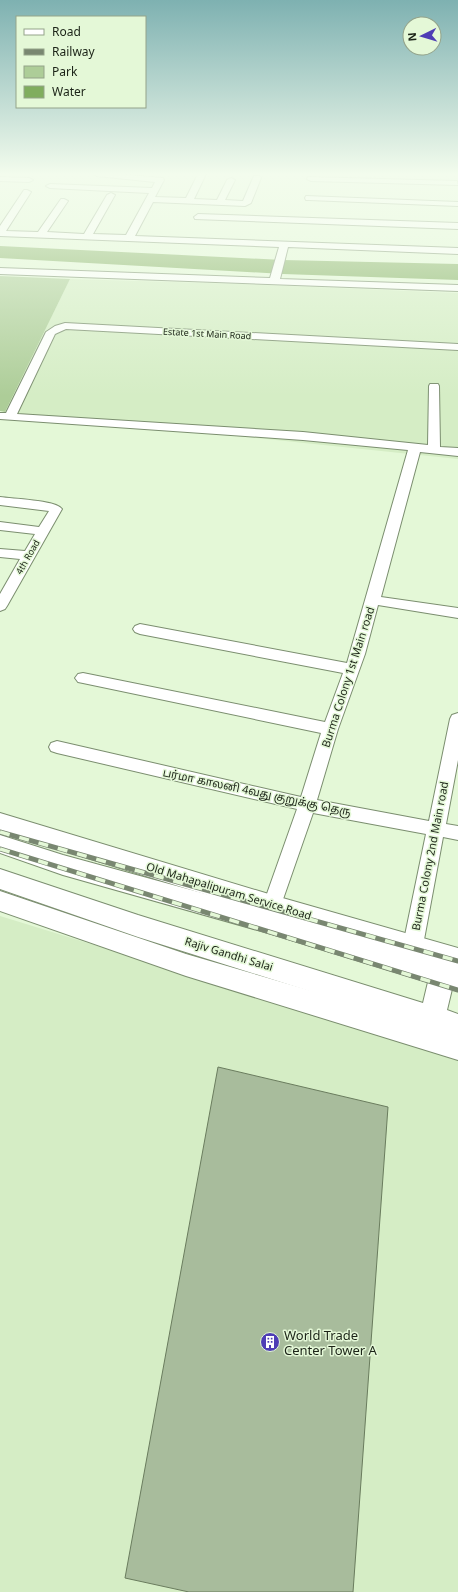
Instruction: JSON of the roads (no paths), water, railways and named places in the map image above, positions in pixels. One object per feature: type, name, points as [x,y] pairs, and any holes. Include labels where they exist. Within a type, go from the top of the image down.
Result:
[{"type":"main road","name":"Old Mahapalipuram Service Road","points":[[0,822],[272,905],[413,945],[453,972]]},
{"type":"main road","points":[[0,844],[63,865],[453,972],[432,1018]]},
{"type":"main road","name":"Rajiv Gandhi Salai","points":[[0,879],[138,926],[458,1026]]},
{"type":"main road","points":[[0,902],[186,965],[458,1047]]},
{"type":"street","points":[[275,279],[284,248]]},
{"type":"street","points":[[389,248],[458,251]]},
{"type":"street","points":[[0,271],[275,279],[458,288]]},
{"type":"street","name":"Estate 1st Main Road","points":[[5,416],[51,332],[65,326],[458,347]]},
{"type":"street","points":[[434,386],[434,449]]},
{"type":"street","points":[[5,416],[267,433],[458,452]]},
{"type":"street","name":"Burma Colony 1st Main road","points":[[272,905],[330,728],[352,669],[373,600],[415,447]]},
{"type":"street","name":"4th Road","points":[[0,501],[55,508],[29,556],[6,583],[0,606]]},
{"type":"street","points":[[0,526],[43,531]]},
{"type":"street","points":[[0,553],[29,556]]},
{"type":"street","points":[[373,600],[458,613]]},
{"type":"street","points":[[140,629],[352,669]]},
{"type":"street","points":[[83,678],[330,728]]},
{"type":"street","name":"Burma Colony 2nd Main road","points":[[413,945],[458,719]]},
{"type":"street","name":"பர்மா காலனி 4வது குறுக்கு தெரு","points":[[57,747],[306,805],[458,833]]},
{"type":"water","points":[[0,248],[46,248],[283,260],[458,264],[458,280],[283,274],[0,258]]},
{"type":"railway","points":[[0,832],[458,961]]},
{"type":"railway","points":[[0,849],[458,990]]},
{"type":"place","name":"World Trade Center Tower A","points":[[270,1342]]}]
